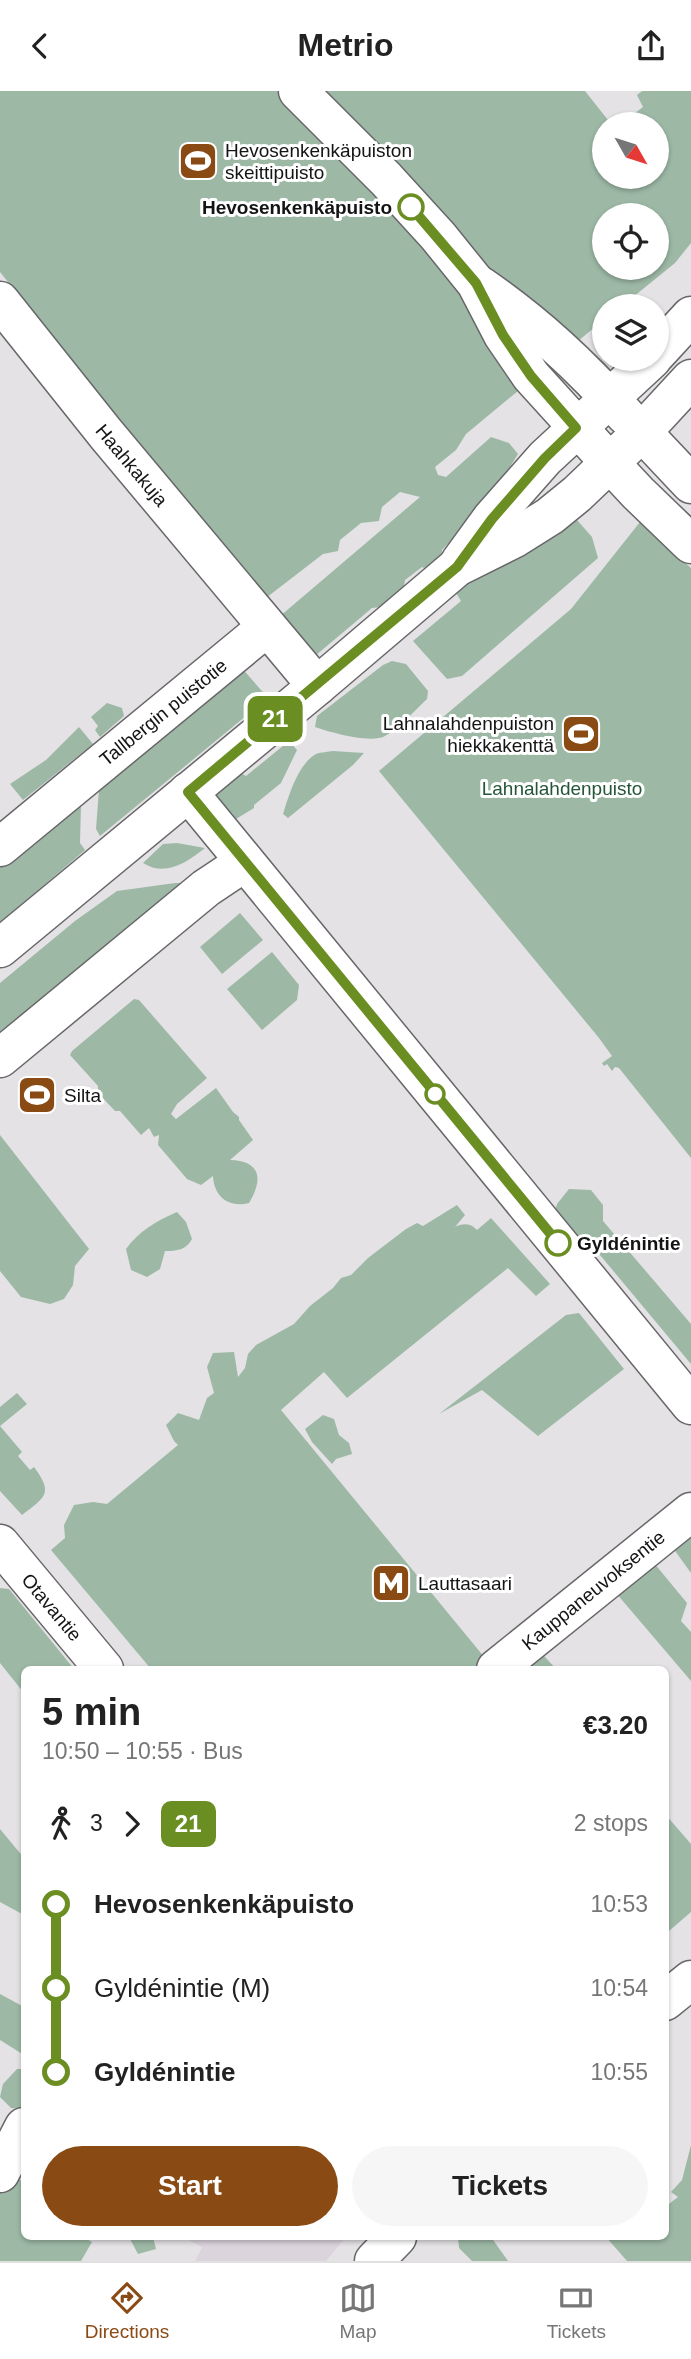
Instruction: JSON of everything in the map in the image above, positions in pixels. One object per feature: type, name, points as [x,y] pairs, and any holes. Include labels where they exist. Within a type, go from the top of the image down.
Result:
[{"type":"street","points":[[298,91],[386,179],[476,283],[503,335],[531,376],[576,428],[691,544]]},
{"type":"street","points":[[476,283],[524,316],[576,363],[691,484]]},
{"type":"street","name":"Haahkakuja","points":[[0,301],[106,434],[267,627]]},
{"type":"street","points":[[669,340],[691,316]]},
{"type":"street","points":[[0,948],[457,567],[492,519],[545,458],[638,371]]},
{"type":"street","points":[[457,567],[515,538],[550,516],[642,432],[691,379]]},
{"type":"street","points":[[267,627],[317,686]]},
{"type":"street","name":"Tallbergin puistotie","points":[[0,847],[267,627]]},
{"type":"street","points":[[188,792],[691,1405]]},
{"type":"street","points":[[0,1058],[206,888],[245,862]]},
{"type":"street","name":"Kauppaneuvoksentie","points":[[500,1666],[691,1512]]},
{"type":"street","name":"Otavantie","points":[[2,1550],[101,1666]]},
{"type":"street","points":[[669,1998],[691,1980]]},
{"type":"street","points":[[0,2173],[21,2133]]},
{"type":"street","points":[[374,2261],[394,2240]]},
{"type":"shaded area","points":[[189,2240],[344,2240],[326,2261],[195,2261],[202,2247]]},
{"type":"green space","name":"Hevosenkenkäpuisto","points":[[0,91],[585,91],[602,112],[592,112],[592,189],[669,189],[669,112],[636,112],[643,107],[637,95],[642,91],[691,91],[691,243],[669,268],[669,203],[592,203],[592,280],[654,280],[637,294],[592,294],[592,329],[466,434],[456,450],[435,467],[438,475],[446,477],[491,437],[509,443],[518,454],[489,496],[557,530],[577,520],[592,537],[598,558],[462,676],[447,679],[413,641],[461,601],[456,593],[459,532],[442,550],[441,558],[422,567],[405,580],[403,592],[390,606],[372,608],[315,656],[279,617],[420,497],[400,492],[382,507],[379,521],[361,523],[340,540],[338,551],[323,554],[262,601],[0,272]]},
{"type":"green space","name":"Lahnalahdenpuisto","points":[[640,522],[691,568],[691,1158],[619,1068],[615,1067],[612,1071],[607,1064],[604,1066],[602,1063],[612,1056],[599,1038],[379,771],[571,609]]},
{"type":"green space","points":[[392,661],[406,664],[428,691],[427,699],[391,733],[370,739],[315,727],[317,716]]},
{"type":"green space","points":[[241,667],[268,698],[100,836],[96,829],[99,789]]},
{"type":"green space","points":[[107,703],[122,708],[124,716],[100,737],[95,730],[98,726],[91,717]]},
{"type":"green space","points":[[79,727],[93,744],[23,800],[10,784],[46,760]]},
{"type":"green space","points":[[289,741],[297,750],[281,783],[254,805],[254,808],[236,819],[232,813],[220,811],[214,792],[239,772],[246,776]]},
{"type":"green space","points":[[333,751],[364,753],[288,818],[283,814],[304,765],[316,754]]},
{"type":"green space","points":[[81,805],[80,843],[85,850],[0,923],[0,862]]},
{"type":"green space","points":[[177,843],[205,848],[183,863],[167,868],[159,869],[143,863],[163,844]]},
{"type":"green space","points":[[189,883],[0,1038],[0,983],[75,921],[117,891]]},
{"type":"green space","points":[[240,913],[263,940],[222,974],[200,947]]},
{"type":"green space","points":[[272,952],[299,985],[297,1000],[262,1030],[227,989]]},
{"type":"green space","points":[[134,999],[139,1000],[207,1078],[177,1104],[171,1114],[176,1119],[216,1088],[253,1140],[230,1160],[248,1164],[256,1173],[257,1186],[249,1203],[235,1204],[224,1199],[216,1190],[213,1176],[201,1185],[187,1179],[158,1145],[159,1135],[154,1137],[149,1128],[141,1135],[120,1111],[115,1111],[98,1093],[98,1086],[70,1055]]},
{"type":"green space","points":[[0,1135],[89,1249],[75,1266],[73,1285],[64,1299],[50,1304],[21,1297],[0,1271]]},
{"type":"green space","points":[[569,1189],[591,1190],[603,1205],[603,1221],[691,1324],[691,1364],[590,1243],[585,1246],[553,1216],[557,1204]]},
{"type":"green space","points":[[457,1205],[465,1215],[455,1227],[466,1224],[477,1230],[491,1218],[550,1284],[536,1296],[508,1268],[347,1398],[324,1372],[281,1410],[485,1658],[475,1666],[148,1666],[51,1550],[65,1538],[64,1525],[74,1505],[93,1502],[107,1504],[178,1445],[166,1425],[178,1413],[199,1420],[207,1398],[214,1393],[207,1367],[213,1353],[234,1352],[238,1377],[245,1368],[248,1354],[256,1345],[294,1324],[341,1278],[351,1275],[368,1258],[406,1229],[417,1223],[423,1226]]},
{"type":"green space","points":[[177,1212],[186,1222],[192,1239],[190,1243],[181,1249],[165,1251],[160,1269],[147,1277],[131,1270],[126,1249],[148,1227]]},
{"type":"green space","points":[[579,1313],[624,1369],[538,1436],[482,1390],[439,1414],[566,1315]]},
{"type":"green space","points":[[17,1393],[27,1404],[0,1426],[0,1407]]},
{"type":"green space","points":[[323,1415],[334,1419],[339,1435],[349,1443],[352,1454],[336,1459],[332,1464],[312,1442],[305,1429]]},
{"type":"green space","points":[[0,1426],[22,1452],[18,1456],[30,1470],[34,1467],[44,1483],[41,1499],[22,1515],[0,1491]]},
{"type":"green space","points":[[691,1536],[691,1573],[673,1548]]},
{"type":"green space","points":[[654,1563],[687,1603],[681,1621],[691,1632],[691,1681],[616,1593]]},
{"type":"green space","points":[[0,1588],[9,1589],[72,1666],[21,1666],[21,1689],[0,1663]]},
{"type":"green space","points":[[536,1647],[553,1666],[501,1666]]},
{"type":"green space","points":[[669,1819],[691,1844],[691,1912],[669,1931]]},
{"type":"green space","points":[[0,1829],[21,1854],[21,1913],[0,1902]]},
{"type":"green space","points":[[0,1994],[21,2005],[21,2053],[0,2040]]},
{"type":"green space","points":[[17,2069],[21,2069],[20,2109],[11,2108],[0,2097],[3,2084]]},
{"type":"green space","points":[[691,2145],[691,2261],[627,2261],[609,2240],[669,2240],[669,2204],[678,2197],[671,2192],[682,2180]]},
{"type":"green space","points":[[0,2174],[11,2175],[21,2180],[21,2240],[92,2242],[81,2261],[0,2261]]},
{"type":"green space","points":[[131,2240],[154,2240],[156,2249],[138,2254]]},
{"type":"green space","points":[[458,2240],[493,2240],[508,2261],[472,2261],[459,2248]]},
{"type":"bus line","name":"21","points":[[411,207],[476,283],[503,335],[531,376],[576,428],[545,458],[492,519],[457,567],[188,792],[558,1243]]},
{"type":"place","name":"Hevosenkenkäpuiston skeittipuisto","points":[[198,161]]},
{"type":"place","name":"Hevosenkenkäpuisto","points":[[411,207]]},
{"type":"place","name":"Lahnalahdenpuiston hiekkakenttä","points":[[581,734]]},
{"type":"place","name":"Silta","points":[[37,1095]]},
{"type":"place","name":"Gyldénintie","points":[[558,1243]]},
{"type":"place","name":"Lauttasaari","points":[[391,1583]]}]
